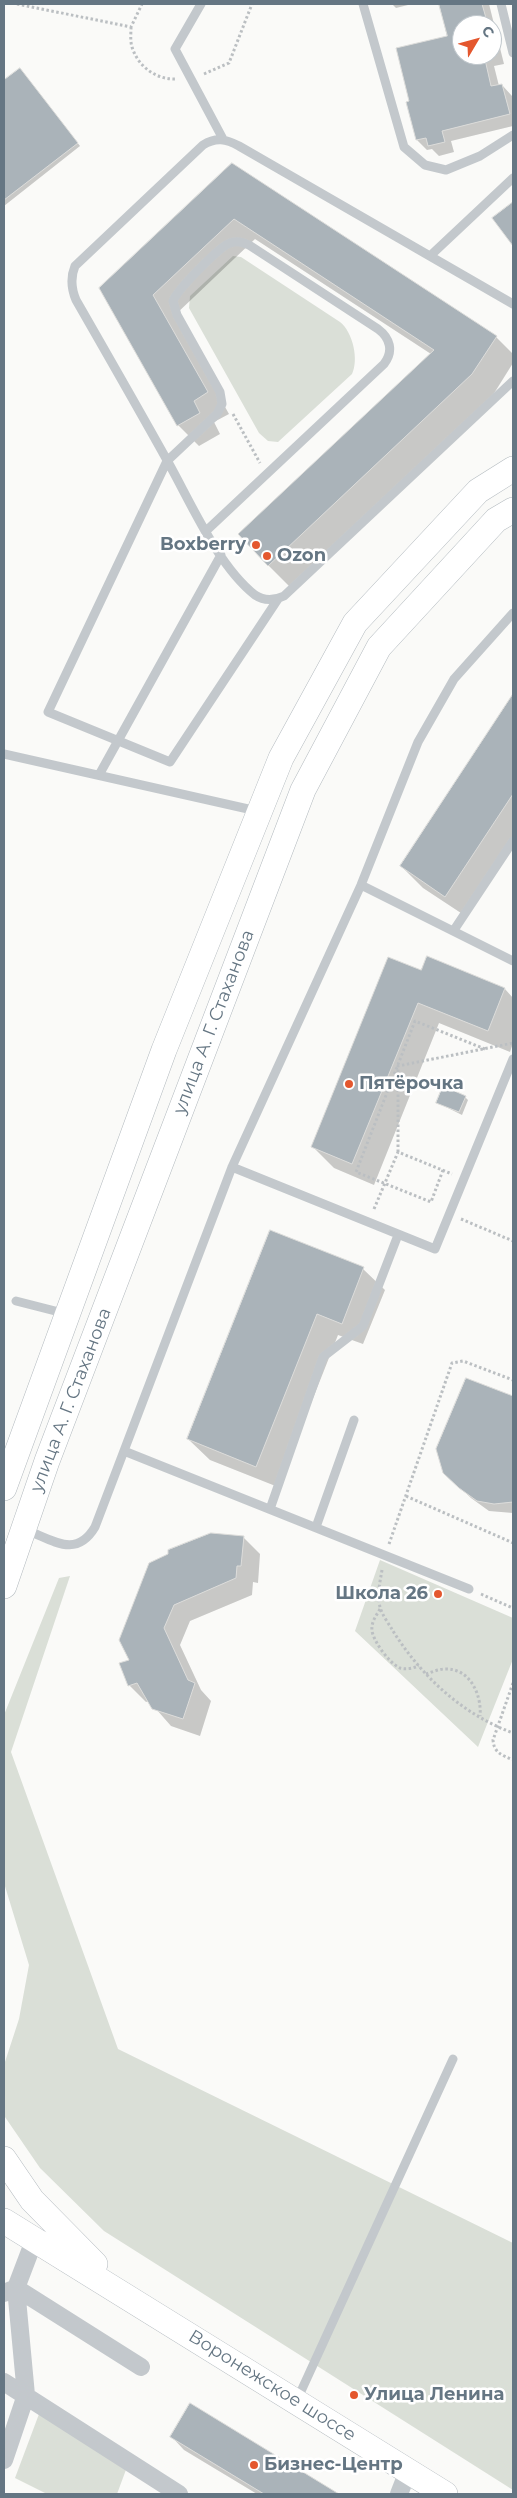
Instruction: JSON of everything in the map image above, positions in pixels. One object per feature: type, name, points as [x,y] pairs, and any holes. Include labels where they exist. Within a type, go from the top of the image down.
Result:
[{"type":"main road","name":"улица А. Г. Стаханова","points":[[4,1488],[164,1050],[281,758],[355,623],[478,492],[513,470]]},
{"type":"main road","name":"улица А. Г. Стаханова","points":[[4,1586],[47,1461],[303,790],[380,647],[496,520],[513,510]]},
{"type":"main road","name":"Воронежское шоссе","points":[[4,2159],[32,2200],[124,2295]]},
{"type":"main road","name":"Воронежское шоссе","points":[[4,2221],[35,2238],[445,2494]]},
{"type":"street","points":[[4,2460],[26,2396],[10,2291],[35,2238]]},
{"type":"street","points":[[10,2291],[140,2367]]},
{"type":"street","points":[[4,2382],[179,2494]]},
{"type":"street","points":[[399,2494],[408,2471]]},
{"type":"lane","points":[[202,4],[175,49],[224,140]]},
{"type":"lane","points":[[363,4],[404,147],[425,165],[446,170],[480,156],[513,135]]},
{"type":"lane","points":[[501,4],[513,53]]},
{"type":"lane","points":[[278,599],[263,598],[256,595],[221,556],[206,532],[76,300],[72,290],[72,272],[75,266],[203,145],[216,140],[224,140],[239,146],[513,304]]},
{"type":"lane","points":[[430,256],[513,178]]},
{"type":"lane","points":[[206,532],[384,364],[390,350],[387,337],[378,329],[249,245],[242,242],[230,243],[180,288],[174,301],[177,314],[220,392],[222,404],[217,414],[167,461],[48,712],[170,762],[278,599],[284,596],[513,381]]},
{"type":"lane","points":[[99,775],[221,556]]},
{"type":"lane","points":[[23,1529],[69,1546],[79,1545],[88,1539],[95,1527],[232,1167],[361,885],[418,742],[454,680],[510,623],[513,614]]},
{"type":"lane","points":[[4,754],[260,812]]},
{"type":"lane","points":[[454,930],[513,841]]},
{"type":"lane","points":[[361,885],[513,961]]},
{"type":"lane","points":[[232,1167],[368,1224],[435,1249],[513,1059]]},
{"type":"lane","points":[[270,1509],[323,1356],[363,1326],[398,1235]]},
{"type":"lane","points":[[16,1301],[67,1314]]},
{"type":"lane","points":[[316,1527],[354,1420]]},
{"type":"lane","points":[[124,1451],[468,1589]]},
{"type":"lane","points":[[296,2401],[453,2059]]},
{"type":"path","points":[[17,4],[130,27],[142,4]]},
{"type":"path","points":[[220,392],[267,474]]},
{"type":"path","points":[[443,1170],[431,1202],[356,1172],[415,1021],[485,1049]]},
{"type":"path","points":[[398,1066],[513,1043]]},
{"type":"path","points":[[368,1224],[398,1152],[398,1066]]},
{"type":"path","points":[[398,1152],[464,1179]]},
{"type":"path","points":[[450,1215],[513,1241]]},
{"type":"path","points":[[513,1380],[463,1361],[452,1362],[385,1555],[378,1590],[380,1609],[400,1641],[426,1674],[451,1699],[498,1727],[513,1733]]},
{"type":"path","points":[[406,1496],[513,1543]]},
{"type":"path","points":[[468,1589],[513,1608]]},
{"type":"path","points":[[380,1609],[373,1619],[372,1631],[378,1643],[389,1658],[400,1668],[409,1669],[419,1666]]},
{"type":"path","points":[[426,1674],[443,1668],[453,1669],[464,1675],[474,1685],[479,1695],[480,1716]]},
{"type":"path","points":[[513,1683],[493,1740],[493,1746],[498,1753],[513,1760]]},
{"type":"shaded area","points":[[233,256],[241,257],[340,322],[348,332],[355,354],[352,374],[278,442],[268,441],[259,433],[189,308],[190,296]]},
{"type":"shaded area","points":[[380,1560],[513,1618],[513,1659],[478,1747],[355,1631]]},
{"type":"shaded area","points":[[70,1576],[11,1752],[118,2049],[513,2243],[513,2490],[104,2231],[40,2168],[5,2117],[4,2065],[19,2019],[29,1965],[4,1883],[4,1715],[59,1578]]},
{"type":"shaded area","points":[[39,2414],[127,2467],[117,2494],[47,2494],[15,2478]]},
{"type":"building","points":[[439,4],[482,4],[485,15],[452,15],[452,65],[486,65],[491,86],[502,84],[510,114],[442,131],[445,142],[428,146],[426,138],[416,140],[406,102],[409,101],[396,48],[447,36]]},
{"type":"building","points":[[20,68],[78,143],[4,200],[4,80]]},
{"type":"building","points":[[232,163],[497,336],[472,374],[268,566],[238,534],[434,350],[234,219],[153,295],[208,392],[194,401],[200,413],[177,426],[99,288]]},
{"type":"building","points":[[513,202],[513,246],[492,218]]},
{"type":"building","points":[[513,694],[513,794],[445,897],[400,866]]},
{"type":"building","points":[[427,956],[505,988],[488,1031],[418,1003],[352,1164],[311,1147],[388,957],[421,970]]},
{"type":"building","points":[[443,1086],[466,1096],[459,1112],[436,1103]]},
{"type":"building","points":[[270,1230],[364,1267],[342,1324],[317,1314],[256,1467],[187,1439]]},
{"type":"building","points":[[466,1378],[513,1396],[513,1502],[494,1504],[477,1501],[443,1473],[436,1449]]},
{"type":"building","points":[[211,1533],[244,1536],[241,1566],[237,1566],[236,1578],[174,1605],[164,1628],[188,1680],[195,1683],[183,1719],[152,1709],[137,1683],[128,1686],[119,1663],[129,1660],[119,1640],[149,1563],[168,1554],[168,1550]]},
{"type":"building","name":"Бизнес-Центр","points":[[190,2403],[339,2494],[264,2494],[170,2437]]},
{"type":"place","name":"Boxberry","points":[[256,545]]},
{"type":"place","name":"Ozon","points":[[267,556]]},
{"type":"place","name":"Пятёрочка","points":[[349,1084]]},
{"type":"place","name":"Школа 26","points":[[438,1594]]},
{"type":"place","name":"Улица Ленина","points":[[354,2395]]},
{"type":"place","name":"Бизнес-Центр","points":[[254,2465]]}]
